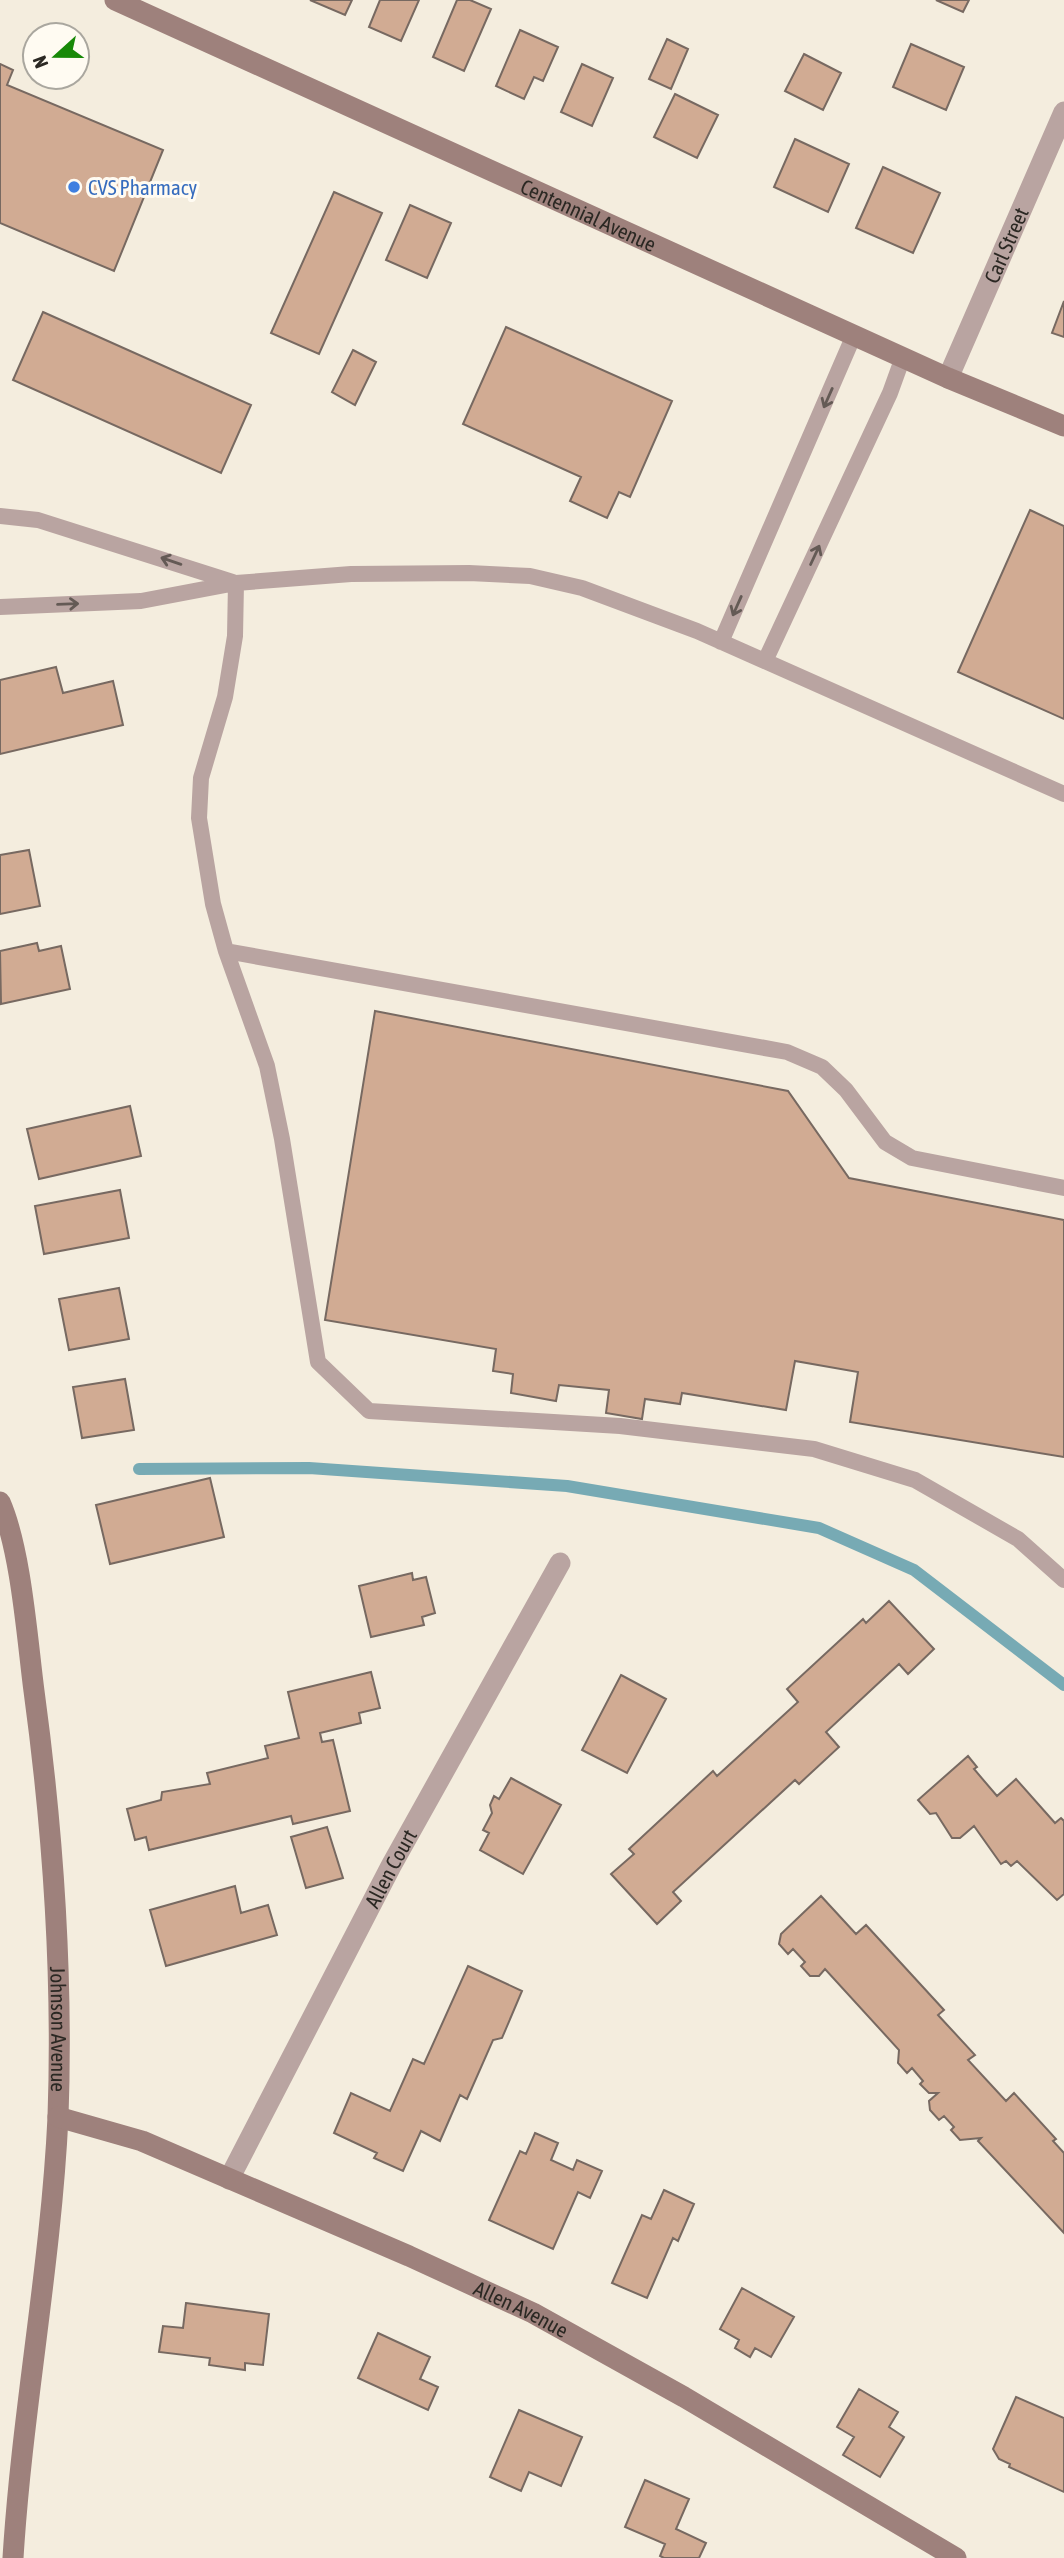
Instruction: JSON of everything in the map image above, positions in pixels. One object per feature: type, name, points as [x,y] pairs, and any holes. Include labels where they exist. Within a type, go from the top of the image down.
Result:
[{"type":"street","name":"Centennial Avenue","points":[[115,0],[947,377],[1064,426]]},
{"type":"street","name":"Carl Street","points":[[947,377],[1064,112]]},
{"type":"street","name":"Johnson Avenue","points":[[0,1502],[6,1515],[20,1589],[46,1789],[59,2030],[58,2118],[48,2244],[13,2558]]},
{"type":"street","name":"Allen Court","points":[[229,2179],[391,1866],[560,1563]]},
{"type":"street","name":"Allen Avenue","points":[[58,2118],[142,2141],[409,2256],[533,2314],[684,2397],[956,2558]]},
{"type":"lane","points":[[721,642],[854,335]]},
{"type":"lane","points":[[765,662],[890,393],[903,357]]},
{"type":"lane","points":[[0,516],[38,520],[236,583]]},
{"type":"lane","points":[[0,607],[141,601],[236,583],[351,574],[530,576],[582,588],[721,642],[1064,794]]},
{"type":"lane","points":[[236,583],[235,636],[225,697],[201,779],[199,818],[213,904],[226,951],[267,1066],[318,1362],[369,1411],[620,1426],[814,1449],[915,1480],[1018,1539],[1064,1580]]},
{"type":"lane","points":[[226,951],[787,1052],[822,1067],[846,1090],[885,1142],[912,1158],[1064,1188]]},
{"type":"building","points":[[310,0],[352,0],[345,15]]},
{"type":"building","points":[[380,0],[419,0],[401,41],[369,27]]},
{"type":"building","points":[[457,0],[470,0],[491,9],[464,71],[433,57]]},
{"type":"building","points":[[936,0],[969,0],[963,12]]},
{"type":"building","points":[[520,30],[558,47],[543,81],[534,77],[524,99],[496,86]]},
{"type":"building","points":[[667,39],[688,49],[671,89],[649,79]]},
{"type":"building","points":[[911,44],[964,67],[946,110],[893,87]]},
{"type":"building","points":[[804,54],[841,73],[823,110],[785,91]]},
{"type":"building","name":"CVS Pharmacy","points":[[0,64],[13,70],[7,85],[163,150],[114,271],[0,223]]},
{"type":"building","points":[[582,64],[613,78],[592,126],[561,112]]},
{"type":"building","points":[[675,94],[718,115],[697,158],[654,137]]},
{"type":"building","points":[[795,139],[849,164],[828,212],[774,187]]},
{"type":"building","points":[[883,167],[940,193],[913,253],[856,228]]},
{"type":"building","points":[[334,192],[382,213],[319,354],[271,333]]},
{"type":"building","points":[[410,205],[451,223],[427,278],[386,260]]},
{"type":"building","points":[[1064,301],[1064,337],[1052,333]]},
{"type":"building","points":[[43,312],[251,405],[221,473],[13,380]]},
{"type":"building","points":[[506,327],[672,401],[630,497],[619,492],[607,518],[570,501],[581,477],[463,424]]},
{"type":"building","points":[[353,350],[376,362],[355,405],[332,392]]},
{"type":"building","points":[[1030,510],[1064,526],[1064,719],[958,672]]},
{"type":"building","points":[[56,667],[63,693],[113,681],[123,725],[0,754],[0,680]]},
{"type":"building","points":[[29,850],[40,906],[0,914],[0,855]]},
{"type":"building","points":[[37,943],[39,951],[61,946],[70,989],[1,1004],[0,951]]},
{"type":"building","points":[[375,1011],[788,1091],[849,1178],[1064,1220],[1064,1457],[850,1422],[858,1372],[795,1361],[786,1410],[682,1393],[680,1404],[645,1399],[642,1419],[606,1413],[609,1390],[559,1385],[556,1401],[511,1393],[513,1374],[493,1371],[496,1349],[325,1320]]},
{"type":"building","points":[[130,1106],[141,1156],[39,1179],[27,1129]]},
{"type":"building","points":[[120,1190],[129,1238],[44,1254],[35,1206]]},
{"type":"building","points":[[119,1288],[129,1339],[69,1350],[59,1299]]},
{"type":"building","points":[[125,1379],[134,1430],[82,1438],[73,1387]]},
{"type":"building","points":[[210,1478],[224,1537],[110,1564],[96,1505]]},
{"type":"building","points":[[412,1573],[413,1580],[426,1577],[435,1613],[422,1617],[424,1625],[371,1637],[359,1586]]},
{"type":"building","points":[[889,1601],[934,1649],[908,1674],[899,1664],[826,1732],[839,1747],[799,1784],[795,1780],[673,1892],[681,1901],[657,1924],[611,1874],[634,1854],[629,1849],[713,1771],[717,1776],[798,1702],[787,1689],[863,1619],[866,1623]]},
{"type":"building","points":[[371,1672],[380,1708],[359,1713],[361,1723],[320,1733],[322,1742],[333,1740],[350,1811],[293,1824],[291,1816],[149,1850],[146,1837],[135,1840],[127,1809],[161,1800],[162,1792],[210,1784],[207,1773],[268,1758],[265,1746],[299,1738],[288,1692]]},
{"type":"building","points":[[621,1675],[666,1699],[627,1773],[582,1750]]},
{"type":"building","points":[[968,1756],[977,1767],[974,1769],[997,1796],[1016,1779],[1055,1823],[1061,1818],[1064,1821],[1064,1894],[1057,1900],[1017,1861],[1011,1866],[1006,1861],[1001,1864],[974,1826],[960,1838],[952,1838],[936,1813],[930,1814],[918,1800]]},
{"type":"building","points":[[511,1778],[561,1805],[523,1874],[480,1850],[489,1833],[483,1830],[492,1813],[490,1805],[494,1796],[499,1799]]},
{"type":"building","points":[[327,1827],[343,1878],[306,1888],[291,1837]]},
{"type":"building","points":[[235,1886],[241,1913],[268,1905],[277,1935],[166,1966],[150,1910]]},
{"type":"building","points":[[821,1896],[856,1934],[866,1925],[944,2010],[938,2015],[975,2055],[968,2060],[1006,2101],[1014,2093],[1056,2139],[1053,2141],[1064,2153],[1064,2233],[978,2141],[981,2138],[960,2140],[951,2130],[954,2127],[944,2116],[939,2120],[930,2110],[929,2101],[938,2093],[929,2093],[920,2084],[923,2081],[912,2068],[907,2073],[898,2063],[899,2050],[825,1969],[819,1976],[810,1976],[801,1966],[805,1962],[793,1949],[788,1954],[779,1944],[781,1934]]},
{"type":"building","points":[[468,1966],[522,1991],[502,2038],[493,2040],[467,2099],[460,2095],[440,2141],[421,2131],[403,2171],[374,2158],[377,2153],[334,2133],[351,2093],[390,2111],[413,2059],[424,2064]]},
{"type":"building","points":[[535,2133],[558,2143],[551,2160],[573,2170],[577,2160],[602,2171],[590,2198],[578,2192],[553,2249],[489,2220],[520,2151],[526,2154]]},
{"type":"building","points":[[664,2190],[694,2204],[678,2241],[673,2238],[647,2298],[612,2283],[642,2215],[651,2219]]},
{"type":"building","points":[[742,2288],[794,2317],[771,2357],[755,2348],[750,2357],[735,2348],[739,2340],[720,2329]]},
{"type":"building","points":[[186,2303],[269,2314],[263,2365],[245,2363],[245,2370],[209,2365],[210,2358],[159,2352],[163,2326],[183,2328]]},
{"type":"building","points":[[378,2333],[430,2357],[420,2379],[438,2387],[428,2410],[358,2378]]},
{"type":"building","points":[[859,2389],[898,2412],[889,2427],[904,2437],[880,2477],[843,2455],[854,2437],[837,2427]]},
{"type":"building","points":[[1016,2397],[1064,2418],[1064,2492],[1009,2467],[1010,2464],[999,2459],[993,2449]]},
{"type":"building","points":[[519,2410],[582,2437],[561,2486],[529,2472],[521,2491],[490,2477]]},
{"type":"building","points":[[645,2480],[689,2499],[676,2529],[706,2543],[699,2558],[664,2558],[660,2556],[665,2544],[625,2527]]},
{"type":"waterway","points":[[139,1469],[309,1468],[567,1486],[819,1528],[914,1570],[1064,1685]]},
{"type":"place","name":"CVS Pharmacy","points":[[74,187]]}]
